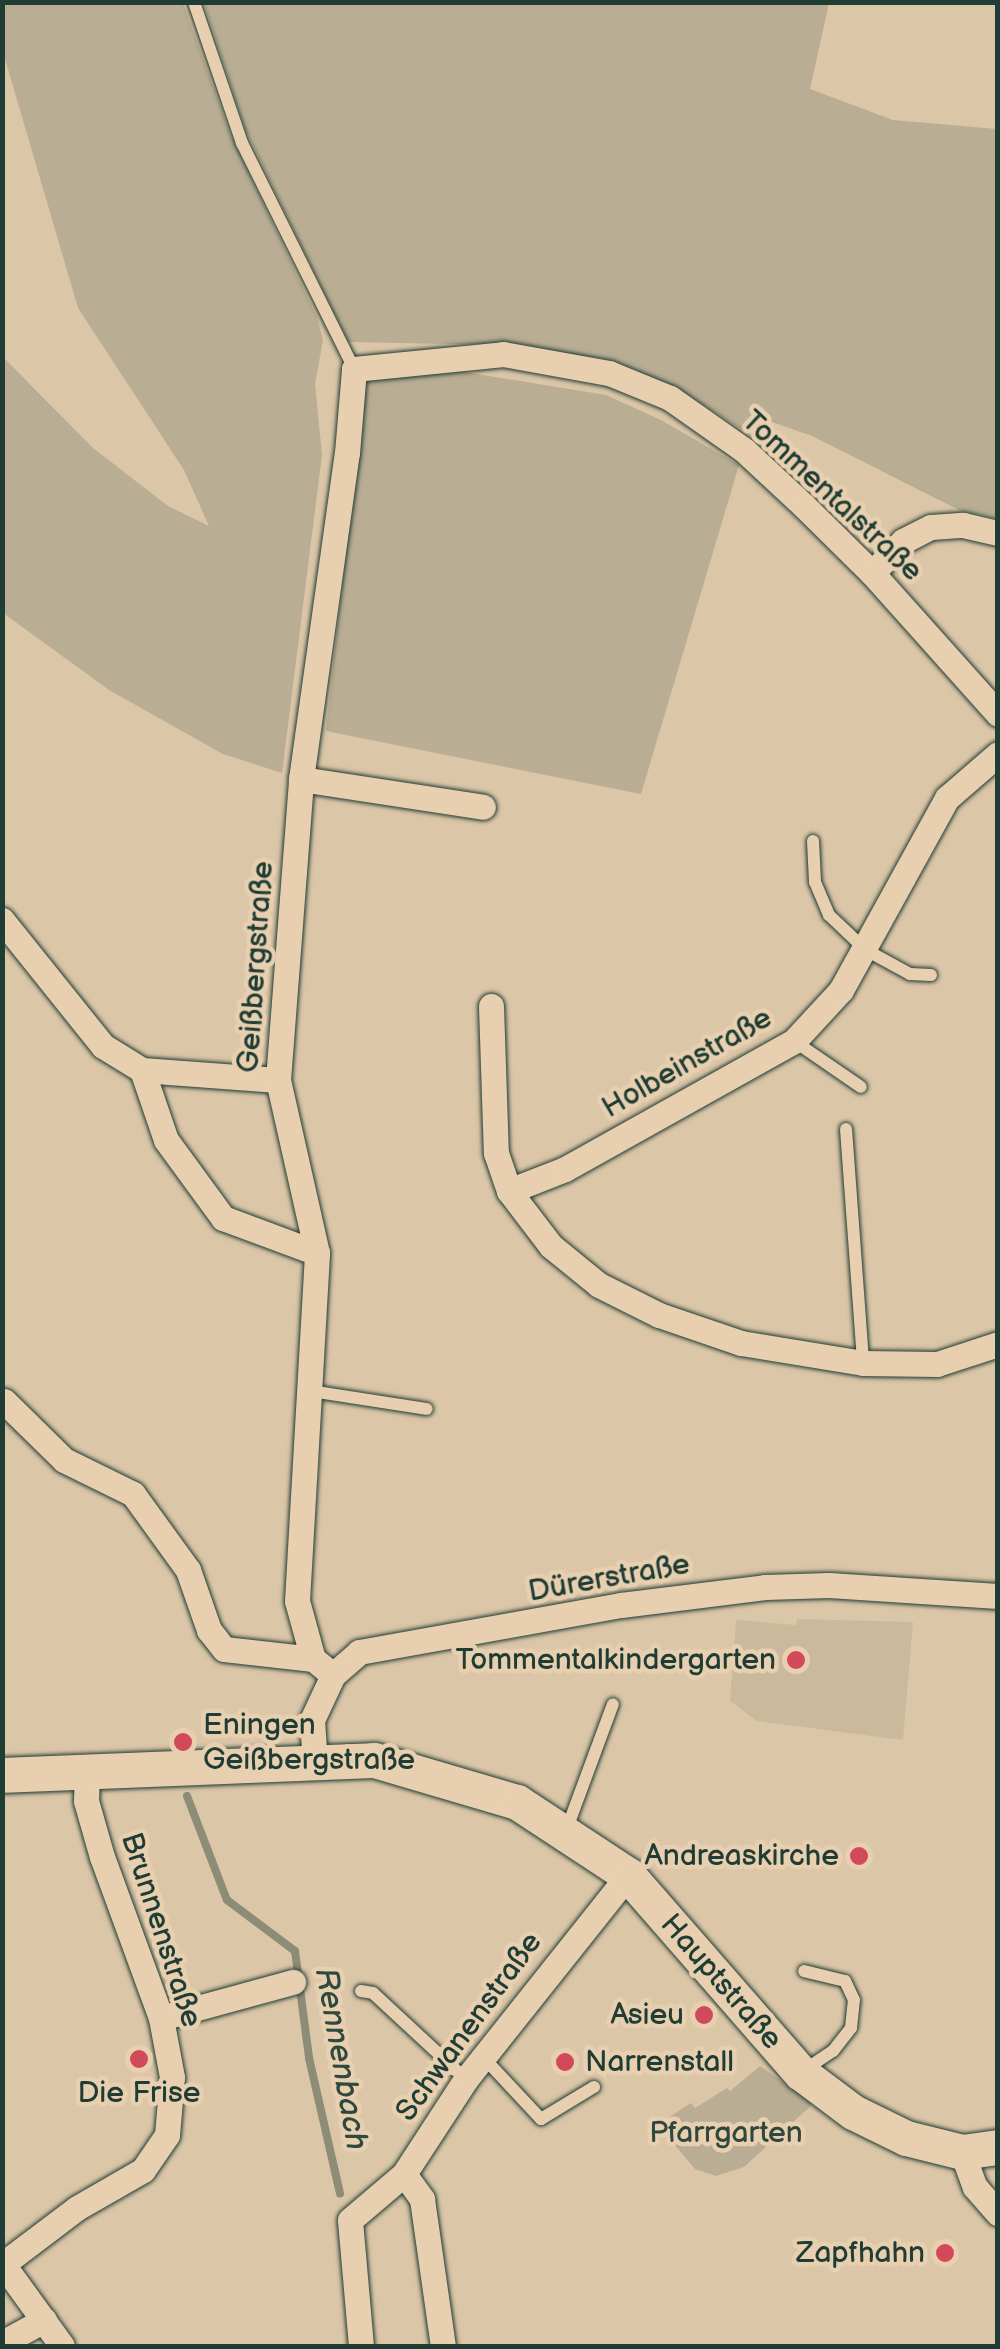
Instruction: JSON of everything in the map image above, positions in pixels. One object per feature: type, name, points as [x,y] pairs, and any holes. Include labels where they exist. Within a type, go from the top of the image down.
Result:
[{"type":"main road","name":"Hauptstraße","points":[[2,1775],[374,1760],[517,1802],[628,1875],[800,2073],[853,2112],[906,2138],[962,2152]]},
{"type":"main road","points":[[962,2152],[998,2147]]},
{"type":"street","name":"Tommentalstraße","points":[[354,369],[503,354],[609,373],[670,398],[744,450],[872,573],[998,714]]},
{"type":"street","name":"Geißbergstraße","points":[[323,1667],[297,1601],[317,1253],[278,1080],[301,780],[347,453],[354,369]]},
{"type":"street","points":[[872,573],[903,540],[931,527],[963,525],[998,533]]},
{"type":"street","name":"Holbeinstraße","points":[[509,1192],[565,1169],[794,1041],[840,990],[866,950],[947,798],[998,754]]},
{"type":"street","points":[[301,780],[483,807]]},
{"type":"street","points":[[2,920],[103,1046],[142,1070],[278,1080]]},
{"type":"street","points":[[491,1006],[496,1153],[509,1192],[551,1246],[598,1285],[659,1315],[741,1343],[862,1363],[937,1364],[998,1344]]},
{"type":"street","points":[[142,1070],[166,1140],[224,1218],[317,1253]]},
{"type":"street","points":[[4,1401],[64,1460],[133,1494],[188,1570],[210,1630],[224,1649],[323,1667],[312,1720],[314,1763]]},
{"type":"street","name":"Dürerstraße","points":[[323,1667],[359,1652],[621,1605],[765,1587],[828,1585],[998,1596]]},
{"type":"street","name":"Brunnenstraße","points":[[3,2264],[77,2208],[143,2170],[167,2136],[172,2077],[161,2018],[102,1857],[86,1800],[86,1774]]},
{"type":"street","name":"Schwanenstraße","points":[[360,2346],[350,2220],[404,2174],[466,2078],[628,1875]]},
{"type":"street","points":[[161,2018],[294,1982]]},
{"type":"street","points":[[962,2152],[975,2187],[998,2214]]},
{"type":"street","points":[[404,2174],[422,2199],[442,2346]]},
{"type":"street","points":[[3,2264],[62,2346]]},
{"type":"street","points":[[2,2343],[44,2320]]},
{"type":"lane","points":[[194,2],[242,143],[354,369]]},
{"type":"lane","points":[[813,841],[815,882],[829,915],[866,950],[910,974],[931,976]]},
{"type":"lane","points":[[794,1041],[860,1088]]},
{"type":"lane","points":[[846,1130],[862,1363]]},
{"type":"lane","points":[[311,1391],[427,1409]]},
{"type":"lane","points":[[565,1834],[613,1704]]},
{"type":"lane","points":[[800,2073],[833,2051],[850,2028],[854,2000],[845,1981],[804,1971]]},
{"type":"lane","points":[[361,1991],[373,1992],[466,2078]]},
{"type":"lane","points":[[483,2057],[541,2119],[594,2086]]},
{"type":"shaded area","points":[[797,1619],[913,1622],[903,1740],[757,1721],[730,1701],[736,1620],[796,1625]]},
{"type":"green space","points":[[3,2],[183,3],[231,136],[317,317],[323,340],[315,384],[322,455],[282,773],[223,754],[109,690],[3,613],[3,357],[93,448],[168,506],[209,526],[184,470],[78,308],[3,52]]},
{"type":"green space","points":[[204,3],[829,3],[810,89],[893,120],[997,129],[997,518],[961,511],[812,436],[755,416],[749,434],[676,387],[504,345],[348,342],[245,129]]},
{"type":"green space","points":[[452,370],[606,395],[661,420],[739,465],[641,794],[326,731],[365,379]]},
{"type":"green space","name":"Pfarrgarten","points":[[760,2066],[813,2104],[744,2167],[716,2176],[695,2169],[662,2130],[669,2126],[671,2116],[691,2103],[695,2108],[727,2088],[730,2091]]},
{"type":"waterway","name":"Rennenbach","points":[[187,1796],[227,1900],[295,1951],[309,2058],[340,2193]]},
{"type":"place","name":"Tommentalkindergarten","points":[[796,1660]]},
{"type":"place","name":"Eningen Geißbergstraße","points":[[183,1742]]},
{"type":"place","name":"Andreaskirche","points":[[859,1856]]},
{"type":"place","name":"Asieu","points":[[704,2015]]},
{"type":"place","name":"Die Frise","points":[[139,2059]]},
{"type":"place","name":"Narrenstall","points":[[565,2062]]},
{"type":"place","name":"Zapfhahn","points":[[945,2253]]}]
